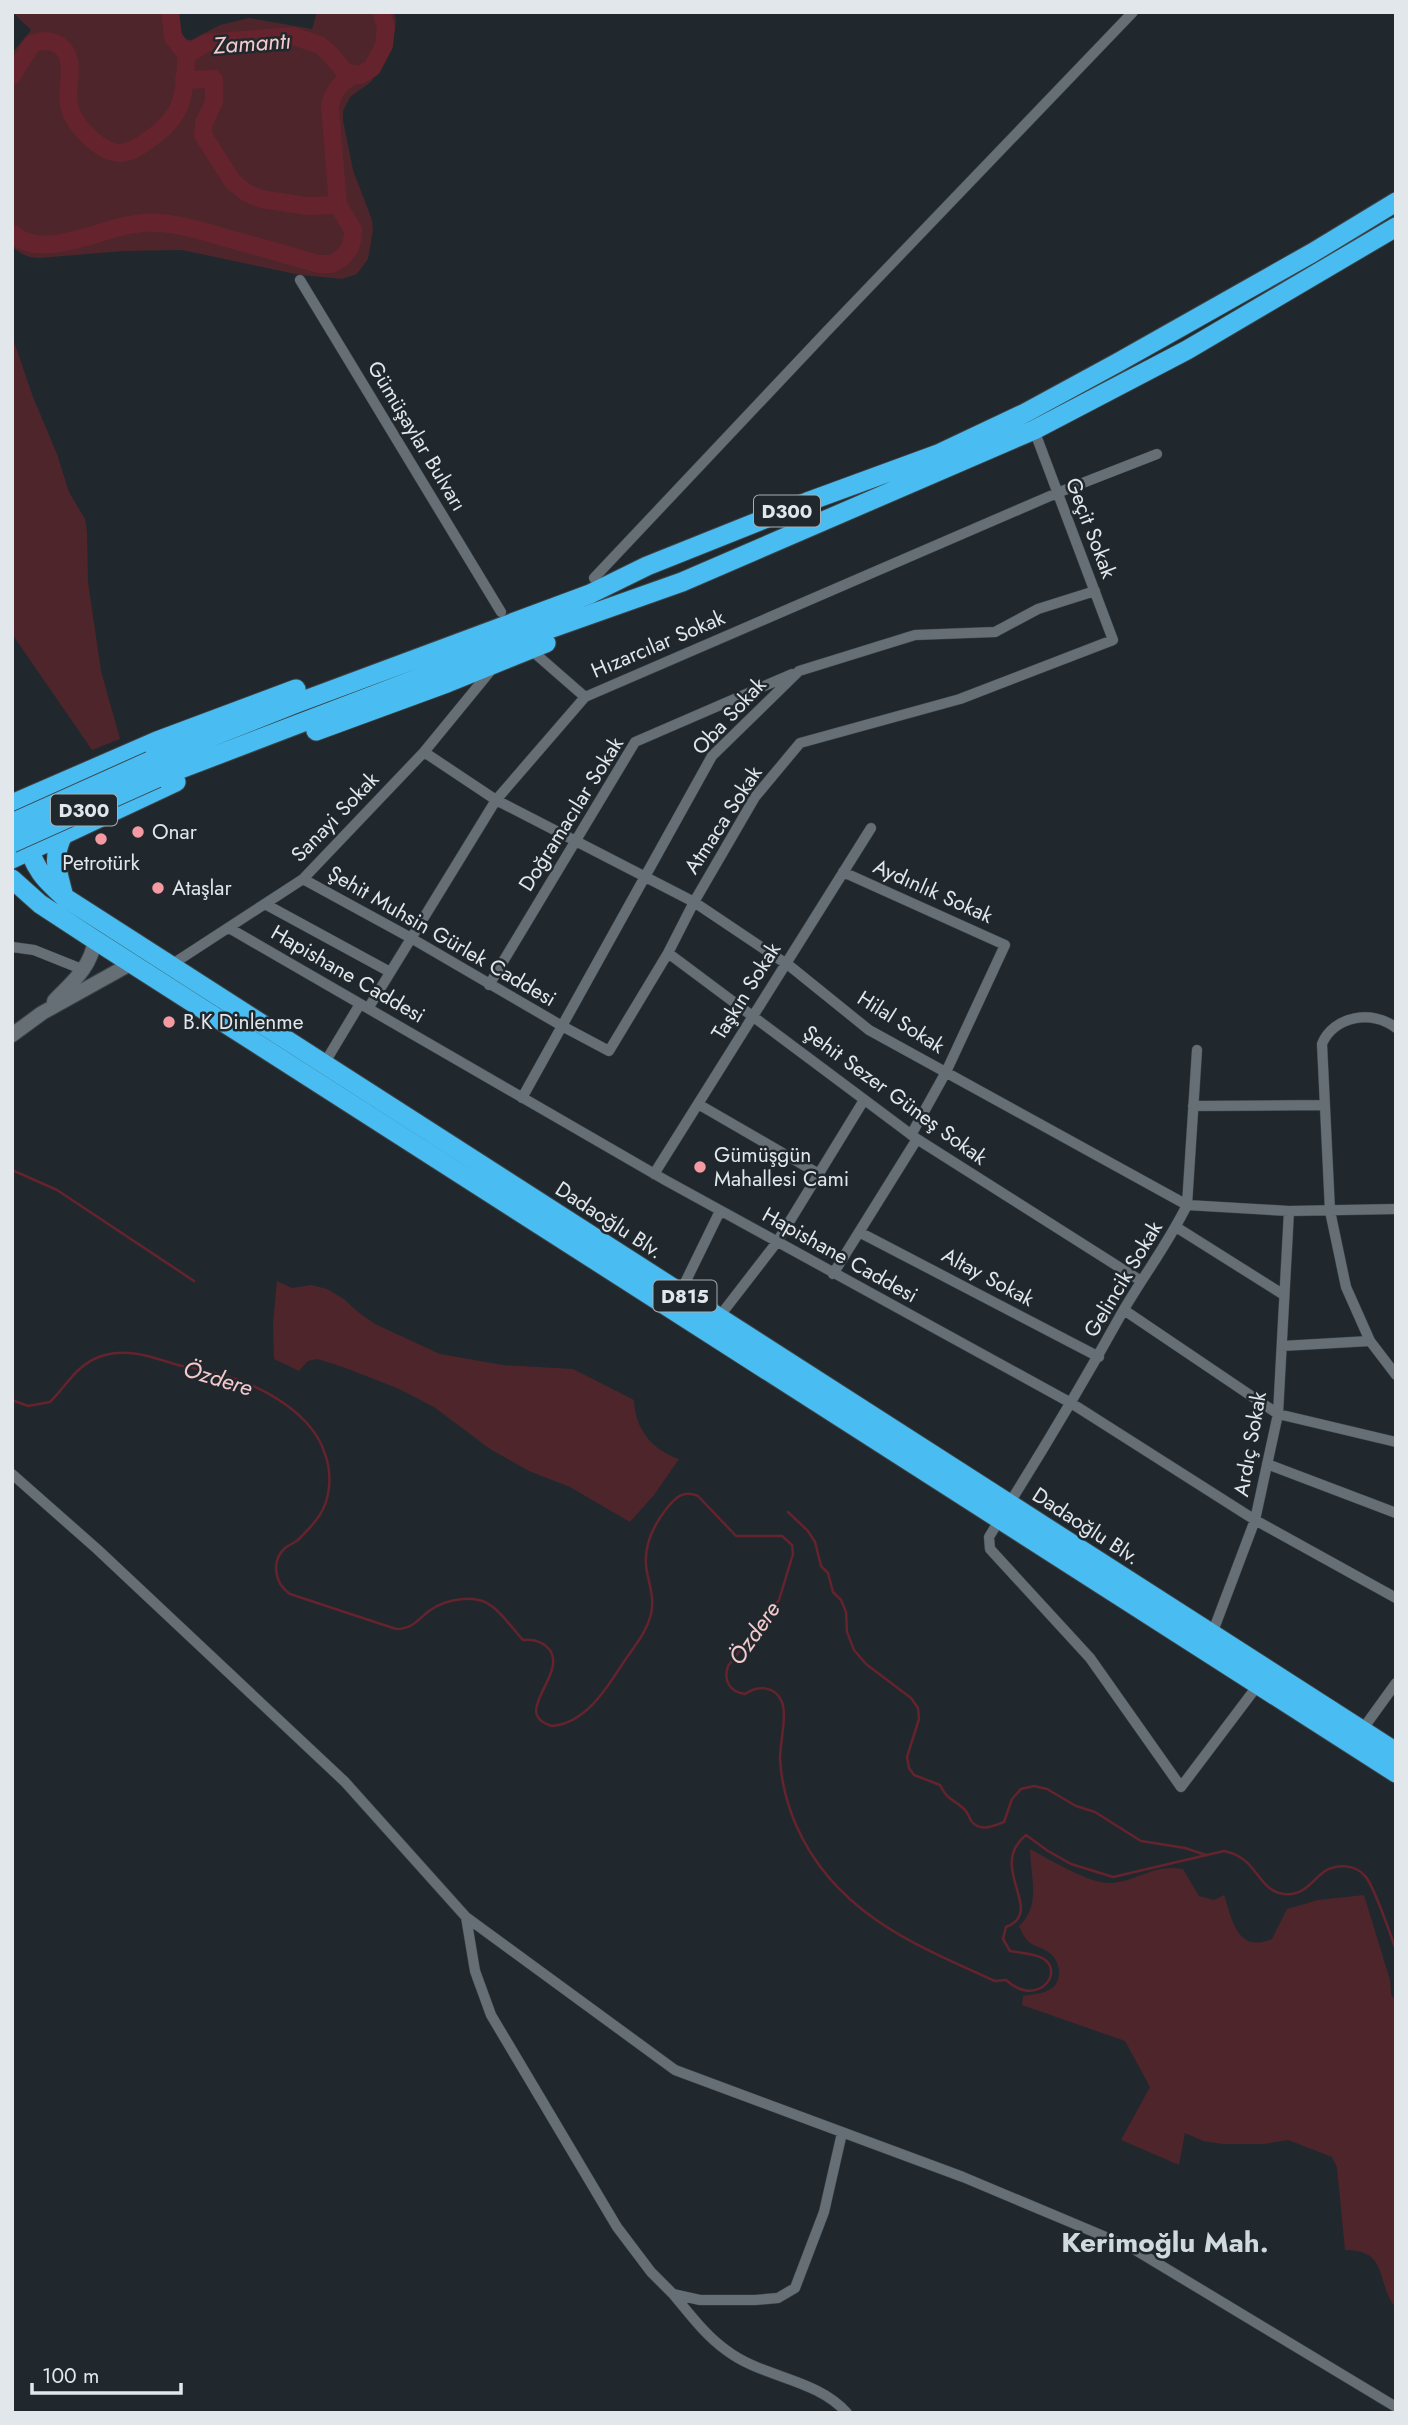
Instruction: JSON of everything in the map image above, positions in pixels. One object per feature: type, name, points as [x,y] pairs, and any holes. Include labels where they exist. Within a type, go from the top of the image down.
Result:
[{"type":"highway","name":"D300","points":[[18,851],[153,770],[297,703],[590,594],[647,566],[807,502],[938,454],[1025,413],[1312,253],[1396,202]]},
{"type":"highway","name":"D300","points":[[12,823],[153,770],[682,582],[1034,430],[1187,350],[1396,227]]},
{"type":"highway","points":[[12,805],[157,741],[594,578],[647,566]]},
{"type":"highway","points":[[18,851],[63,835],[163,787],[626,613],[660,597],[682,582]]},
{"type":"highway","name":"Dadaoğlu Blv.","points":[[12,805],[23,827],[18,851],[64,897],[719,1317],[1258,1685],[1396,1773]]},
{"type":"highway","points":[[63,835],[56,849],[56,867],[64,897]]},
{"type":"highway","name":"Dadaoğlu Blv.","points":[[12,879],[40,904],[95,940],[1004,1511],[1212,1634],[1396,1752]]},
{"type":"highway","points":[[12,896],[40,904]]},
{"type":"main road","points":[[43,1013],[84,970],[92,956],[95,940]]},
{"type":"main road","points":[[12,1035],[43,1013],[132,963]]},
{"type":"street","points":[[594,578],[1133,12]]},
{"type":"street","name":"Gümüşaylar Bulvarı","points":[[300,280],[501,612]]},
{"type":"street","name":"Geçit Sokak","points":[[1034,430],[1113,640]]},
{"type":"street","name":"Hızarcılar Sokak","points":[[324,1064],[390,972],[496,800],[585,697],[1057,493],[1157,454]]},
{"type":"street","name":"Oba Sokak","points":[[522,1098],[712,756],[799,671],[915,635],[995,632],[1038,609],[1095,591]]},
{"type":"street","name":"Atmaca Sokak","points":[[562,1026],[609,1051],[668,953],[694,902],[755,797],[800,743],[960,699],[1113,640]]},
{"type":"street","points":[[530,649],[585,697]]},
{"type":"street","name":"Sanayi Sokak","points":[[170,965],[303,879],[424,752],[498,662]]},
{"type":"street","name":"Doğramacılar Sokak","points":[[489,985],[635,741],[799,671]]},
{"type":"street","name":"Hilal Sokak","points":[[424,752],[496,800],[694,902],[786,963],[869,1030],[1187,1205],[1289,1211],[1396,1209]]},
{"type":"street","name":"Taşkın Sokak","points":[[654,1174],[871,828]]},
{"type":"street","name":"Aydınlık Sokak","points":[[833,1274],[914,1137],[1006,945],[843,872]]},
{"type":"street","name":"Şehit Muhsin Gürlek Caddesi","points":[[303,879],[562,1026]]},
{"type":"street","points":[[265,904],[390,972]]},
{"type":"street","name":"Hapishane Caddesi","points":[[229,928],[654,1174],[1072,1403],[1255,1520],[1396,1598]]},
{"type":"street","points":[[12,947],[34,950],[84,970]]},
{"type":"street","name":"Şehit Sezer Güneş Sokak","points":[[668,953],[914,1137],[1141,1281]]},
{"type":"street","points":[[1396,1028],[1373,1017],[1356,1018],[1331,1029],[1322,1044],[1330,1211],[1346,1287],[1370,1341],[1396,1375]]},
{"type":"street","name":"Gelincik Sokak","points":[[1197,1050],[1187,1205],[1072,1403],[989,1537],[990,1549],[1090,1658],[1181,1787],[1258,1685]]},
{"type":"street","points":[[719,1317],[777,1242],[864,1100]]},
{"type":"street","points":[[698,1104],[819,1174]]},
{"type":"street","points":[[1194,1106],[1325,1105]]},
{"type":"street","points":[[680,1293],[720,1211]]},
{"type":"street","name":"Ardıç Sokak","points":[[1212,1634],[1255,1520],[1278,1414],[1289,1211]]},
{"type":"street","points":[[1176,1227],[1284,1294]]},
{"type":"street","name":"Altay Sokak","points":[[859,1232],[1099,1357]]},
{"type":"street","points":[[1124,1310],[1278,1414],[1396,1442]]},
{"type":"street","points":[[1282,1346],[1370,1341]]},
{"type":"street","points":[[1267,1464],[1396,1513]]},
{"type":"street","points":[[12,1474],[97,1549],[345,1782],[466,1917],[675,2070],[963,2177],[1132,2248],[1396,2407]]},
{"type":"street","points":[[1362,1730],[1396,1683]]},
{"type":"street","points":[[466,1917],[475,1971],[491,2015],[617,2227],[651,2272],[696,2322],[727,2351],[764,2370],[818,2391],[847,2413]]},
{"type":"street","points":[[673,2294],[700,2300],[754,2300],[778,2298],[796,2288],[824,2212],[842,2133]]},
{"type":"shaded area","points":[[12,12],[180,12],[177,17],[179,35],[191,40],[220,25],[249,18],[312,29],[317,12],[394,12],[394,35],[379,68],[371,82],[350,97],[343,111],[353,170],[372,220],[368,259],[357,274],[342,279],[300,275],[182,250],[124,251],[39,258],[22,254],[12,247],[12,53],[31,30]]},
{"type":"shaded area","points":[[12,336],[69,492],[85,519],[88,582],[101,671],[120,739],[92,750],[12,634]]},
{"type":"shaded area","points":[[277,1281],[292,1288],[311,1285],[327,1289],[375,1324],[440,1354],[503,1365],[573,1369],[634,1400],[638,1420],[647,1437],[661,1450],[679,1459],[654,1495],[630,1522],[570,1487],[529,1471],[490,1449],[434,1407],[397,1388],[317,1359],[308,1361],[299,1371],[274,1359],[273,1323]]},
{"type":"shaded area","points":[[1030,1849],[1070,1870],[1103,1883],[1121,1882],[1163,1869],[1183,1869],[1199,1896],[1214,1900],[1224,1895],[1238,1932],[1251,1942],[1272,1939],[1287,1909],[1318,1900],[1364,1895],[1390,1980],[1391,1994],[1396,2003],[1396,2308],[1375,2262],[1359,2251],[1345,2250],[1337,2168],[1332,2157],[1288,2140],[1264,2144],[1223,2144],[1203,2141],[1185,2133],[1179,2165],[1121,2140],[1150,2087],[1125,2041],[1022,2005],[1023,1996],[1053,1988],[1059,1970],[1053,1957],[1030,1943],[1019,1926],[1026,1918],[1033,1899]]},
{"type":"waterway","name":"Zamantı","points":[[170,12],[173,37],[182,49],[193,51],[206,43],[293,36],[320,45],[345,72],[360,75],[372,68],[384,45],[386,27],[381,12]]},
{"type":"waterway","points":[[12,76],[32,44],[46,41],[58,45],[68,57],[68,98],[75,120],[96,143],[121,153],[133,150],[150,139],[171,120],[184,90],[187,50]]},
{"type":"waterway","points":[[12,233],[24,241],[55,244],[135,224],[171,224],[318,264],[331,264],[342,258],[350,248],[353,230],[338,205],[330,106],[338,87],[355,75]]},
{"type":"waterway","points":[[184,80],[214,79],[214,102],[204,123],[203,135],[233,182],[247,193],[261,199],[307,206],[338,205]]},
{"type":"waterway","points":[[12,1170],[57,1190],[194,1281]]},
{"type":"waterway","name":"Özdere","points":[[12,1400],[28,1406],[50,1402],[74,1374],[88,1363],[114,1353],[142,1355],[223,1375],[272,1396],[299,1415],[310,1427],[319,1440],[329,1469],[328,1494],[323,1509],[312,1525],[298,1540],[285,1548],[278,1559],[276,1572],[280,1584],[290,1594],[396,1629],[411,1626],[443,1603],[461,1599],[486,1603],[501,1614],[523,1640],[537,1641],[549,1649],[553,1659],[552,1670],[537,1703],[536,1712],[540,1720],[552,1726],[576,1718],[595,1702],[644,1632],[652,1605],[646,1567],[649,1540],[661,1516],[677,1498],[684,1494],[698,1496],[736,1536],[782,1536],[792,1545],[793,1554],[779,1600],[728,1666],[727,1681],[740,1693],[765,1688],[774,1692],[781,1700],[784,1720],[780,1752],[785,1792],[796,1825],[812,1855],[832,1881],[854,1903],[906,1939],[995,1981],[1006,1980],[1017,1988],[1037,1990],[1049,1980],[1051,1973],[1050,1965],[1044,1959],[1032,1954],[1010,1951],[1003,1939],[1006,1927],[1017,1920],[1021,1911],[1012,1861],[1015,1848],[1026,1835],[1071,1864],[1113,1877],[1224,1851],[1244,1860],[1268,1887],[1284,1894],[1303,1890],[1325,1871],[1340,1866],[1351,1867],[1361,1872],[1368,1881],[1396,1951]]},
{"type":"waterway","points":[[788,1512],[808,1531],[815,1542],[821,1566],[828,1573],[833,1592],[841,1600],[846,1612],[847,1632],[854,1650],[866,1664],[911,1698],[918,1708],[919,1719],[907,1757],[909,1768],[914,1775],[940,1785],[948,1797],[965,1810],[972,1822],[979,1827],[1004,1822],[1012,1799],[1021,1789],[1034,1786],[1047,1789],[1076,1806],[1095,1812],[1141,1841],[1185,1848],[1206,1855]]},
{"type":"place","name":"Onar","points":[[138,832]]},
{"type":"place","name":"Petrotürk","points":[[101,839]]},
{"type":"place","name":"Ataşlar","points":[[158,888]]},
{"type":"place","name":"B.K Dinlenme","points":[[169,1022]]},
{"type":"place","name":"Gümüşgün Mahallesi Cami","points":[[700,1167]]},
{"type":"district","name":"Kerimoğlu Mah.","points":[[1165,2242]]}]
